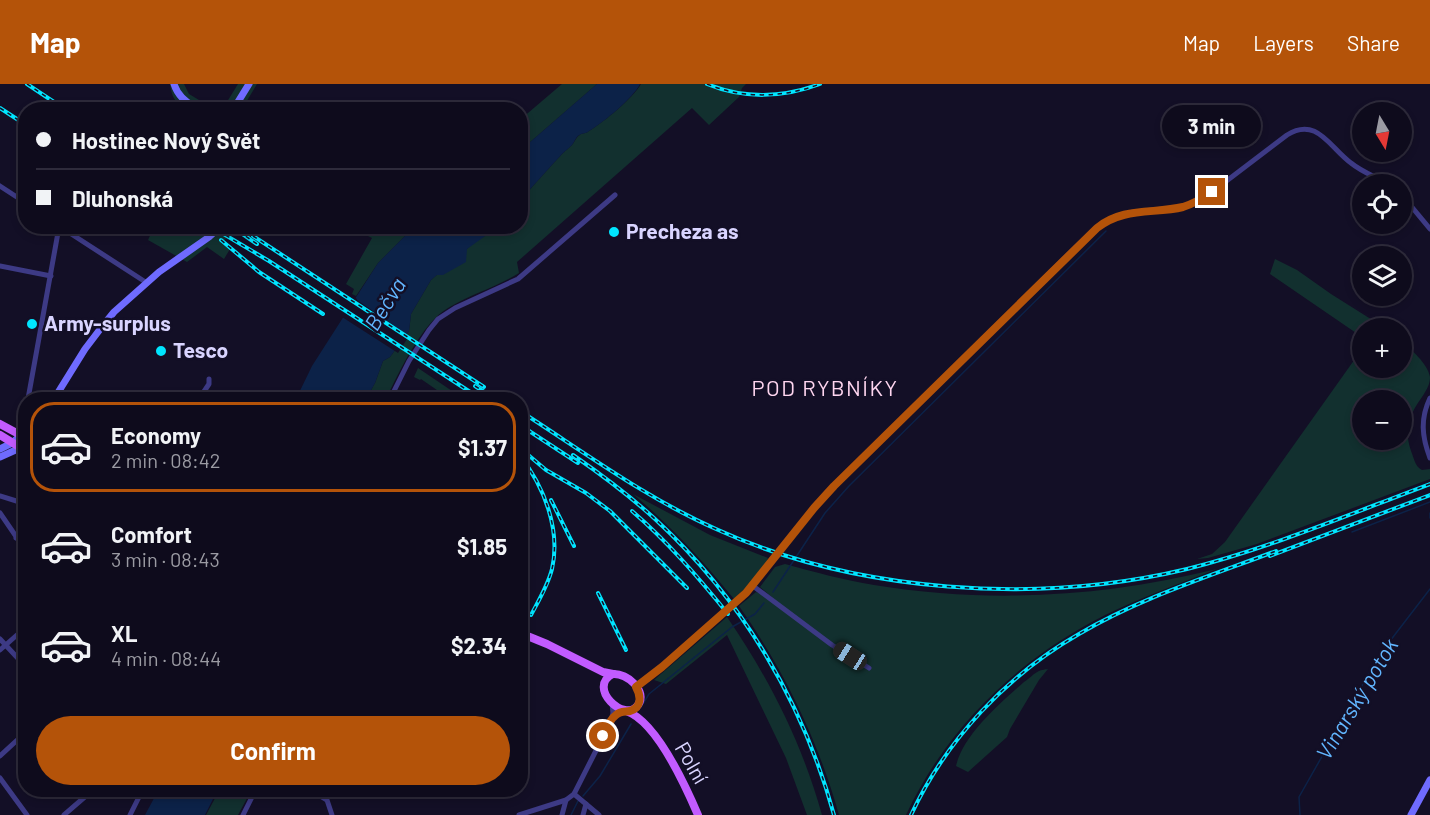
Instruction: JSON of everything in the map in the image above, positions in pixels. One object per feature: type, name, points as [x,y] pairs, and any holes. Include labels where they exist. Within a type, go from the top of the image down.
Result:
[{"type":"main road","points":[[174,84],[177,93],[187,102]]},
{"type":"main road","points":[[238,102],[249,84]]},
{"type":"main road","points":[[58,392],[85,349],[114,312],[159,272],[212,234]]},
{"type":"main road","points":[[0,424],[18,438]]},
{"type":"main road","points":[[0,435],[18,440]]},
{"type":"main road","points":[[0,449],[18,442]]},
{"type":"main road","points":[[0,458],[18,444]]},
{"type":"main road","points":[[528,636],[603,672],[623,675],[636,687],[640,701],[633,709],[626,711],[612,704],[598,678],[571,657]]},
{"type":"main road","points":[[604,689],[605,680],[613,674]]},
{"type":"main road","name":"Polní","points":[[640,701],[640,707],[650,730]]},
{"type":"main road","name":"Polní","points":[[626,711],[642,720],[664,750],[685,785],[698,815]]},
{"type":"main road","points":[[1411,815],[1430,780]]},
{"type":"street","points":[[636,687],[647,680],[753,586],[834,486],[1107,220],[1126,214],[1183,207],[1198,201],[1296,130],[1314,130],[1322,135],[1342,157],[1369,174]]},
{"type":"street","points":[[0,186],[18,198]]},
{"type":"street","points":[[393,392],[409,360],[438,319],[449,310],[514,281],[615,195]]},
{"type":"street","points":[[1412,207],[1430,229]]},
{"type":"street","points":[[29,392],[58,234]]},
{"type":"street","points":[[70,234],[147,284]]},
{"type":"street","points":[[0,266],[51,276]]},
{"type":"street","points":[[204,392],[209,384],[208,379]]},
{"type":"street","points":[[1430,398],[1422,426],[1423,439],[1430,459]]},
{"type":"street","points":[[0,496],[18,502]]},
{"type":"street","points":[[0,513],[18,541]]},
{"type":"street","points":[[16,538],[18,533]]},
{"type":"street","points":[[753,586],[832,645],[869,668]]},
{"type":"street","points":[[0,650],[18,634]]},
{"type":"street","points":[[0,639],[18,659]]},
{"type":"street","points":[[519,815],[566,800],[574,794],[611,720],[612,704]]},
{"type":"street","points":[[611,720],[626,711]]},
{"type":"street","points":[[0,756],[18,739]]},
{"type":"street","points":[[0,778],[27,815]]},
{"type":"street","points":[[574,794],[599,815]]},
{"type":"street","points":[[64,815],[85,797]]},
{"type":"street","points":[[130,815],[139,797]]},
{"type":"street","points":[[243,815],[252,797]]},
{"type":"street","points":[[322,797],[327,800],[332,815]]},
{"type":"street","points":[[561,815],[566,800]]},
{"type":"street","points":[[583,815],[586,804]]},
{"type":"green space","points":[[170,84],[184,84],[189,94],[202,102],[177,102]]},
{"type":"green space","points":[[238,84],[257,84],[246,102],[227,102]]},
{"type":"green space","points":[[562,84],[597,84],[528,144],[528,113]]},
{"type":"green space","points":[[641,84],[746,84],[739,97],[709,125],[692,108],[517,262],[519,273],[457,303],[438,315],[420,336],[390,392],[370,392],[383,361],[390,357],[409,331],[411,314],[431,280],[475,242],[488,234],[528,234],[528,191],[578,136],[588,132],[610,116],[632,96]]},
{"type":"green space","points":[[151,234],[231,234],[221,243],[230,249],[224,259],[207,247],[187,262],[148,240]]},
{"type":"green space","points":[[364,234],[407,234],[378,263],[356,296],[352,294],[354,289],[346,284],[372,238]]},
{"type":"green space","points":[[1275,259],[1297,270],[1369,318],[1352,318],[1352,330],[1270,274]]},
{"type":"green space","points":[[1412,350],[1414,352],[1423,362],[1430,377],[1427,388],[1412,414],[1412,390],[1352,390],[1352,450],[1411,450],[1416,465],[1420,469],[1430,469],[1430,479],[1257,544],[1197,559],[1212,554],[1225,542],[1352,363],[1352,378],[1412,378]]},
{"type":"green space","points":[[418,368],[454,392],[440,392],[414,377]]},
{"type":"green space","points":[[633,494],[710,535],[768,558],[762,570],[734,599],[686,544]]},
{"type":"green space","points":[[785,564],[874,585],[918,591],[1004,596],[1046,595],[1131,586],[1217,569],[1105,615],[1061,640],[1033,660],[983,704],[960,730],[940,756],[906,815],[839,815],[821,760],[798,706],[771,655],[739,606],[756,592],[773,598],[760,587],[775,567]]},
{"type":"green space","points":[[727,617],[757,664],[783,712],[805,762],[822,815],[807,815],[786,758],[727,635],[666,684],[654,680]]},
{"type":"green space","points":[[1048,669],[1039,680],[1007,737],[968,772],[956,766],[966,743],[984,720],[1024,682],[1037,672]]},
{"type":"green space","points":[[216,797],[248,797],[238,815],[206,815]]},
{"type":"water","points":[[597,84],[640,84],[625,103],[610,116],[588,132],[578,136],[528,191],[528,144]]},
{"type":"water","name":"Bečva","points":[[407,234],[488,234],[467,249],[466,262],[431,280],[411,314],[409,331],[390,357],[383,361],[370,392],[299,392],[312,366],[378,263]]},
{"type":"water","points":[[155,797],[214,797],[205,815],[145,815]]},
{"type":"pier","points":[[353,296],[409,336],[398,353],[339,317]]},
{"type":"waterway","points":[[773,592],[825,513],[849,486],[1106,231]]},
{"type":"waterway","points":[[1352,532],[1430,502]]},
{"type":"waterway","name":"Vinarský potok","points":[[1430,513],[1430,518]]},
{"type":"waterway","name":"Vinarský potok","points":[[1300,815],[1299,797],[1380,654],[1430,589]]},
{"type":"waterway","points":[[641,707],[649,694],[732,627],[755,614],[764,603]]},
{"type":"waterway","points":[[583,796],[600,776],[631,724]]},
{"type":"waterway","points":[[571,815],[578,801]]},
{"type":"railway","points":[[27,84],[54,102]]},
{"type":"railway","points":[[707,84],[735,92],[763,95],[792,92],[820,84]]},
{"type":"railway","points":[[0,108],[18,120]]},
{"type":"railway","points":[[223,234],[269,261],[470,392]]},
{"type":"railway","points":[[243,234],[257,244]]},
{"type":"railway","points":[[253,236],[484,387]]},
{"type":"railway","points":[[221,240],[259,272],[323,314]]},
{"type":"railway","points":[[475,386],[484,392]]},
{"type":"railway","points":[[528,416],[640,489],[690,517],[770,551],[828,567],[887,579],[948,587],[1009,589],[1070,587],[1129,580],[1187,569],[1279,541],[1430,484]]},
{"type":"railway","points":[[528,430],[578,463]]},
{"type":"railway","points":[[528,455],[546,470],[586,493],[610,511],[687,588]]},
{"type":"railway","points":[[573,455],[616,486],[655,519],[686,550],[742,618],[787,693],[821,773],[834,815]]},
{"type":"railway","points":[[528,467],[543,495],[554,539],[552,569],[531,615]]},
{"type":"railway","points":[[1270,556],[1430,495]]},
{"type":"railway","points":[[551,500],[574,546]]},
{"type":"railway","points":[[632,511],[682,560],[728,614]]},
{"type":"railway","points":[[911,815],[942,761],[981,712],[1027,669],[1053,650],[1126,609],[1276,551]]},
{"type":"railway","points":[[598,593],[626,650]]},
{"type":"place","name":"Precheza as","points":[[614,232]]},
{"type":"place","name":"Army-surplus","points":[[32,324]]},
{"type":"place","name":"Tesco","points":[[161,351]]},
{"type":"district","name":"POD RYBNÍKY","points":[[825,388]]},
{"type":"route","points":[[603,736],[614,717],[636,707],[640,701],[636,687],[647,680],[746,593],[834,486],[1097,228],[1107,220],[1133,212],[1183,207],[1212,192]]}]
